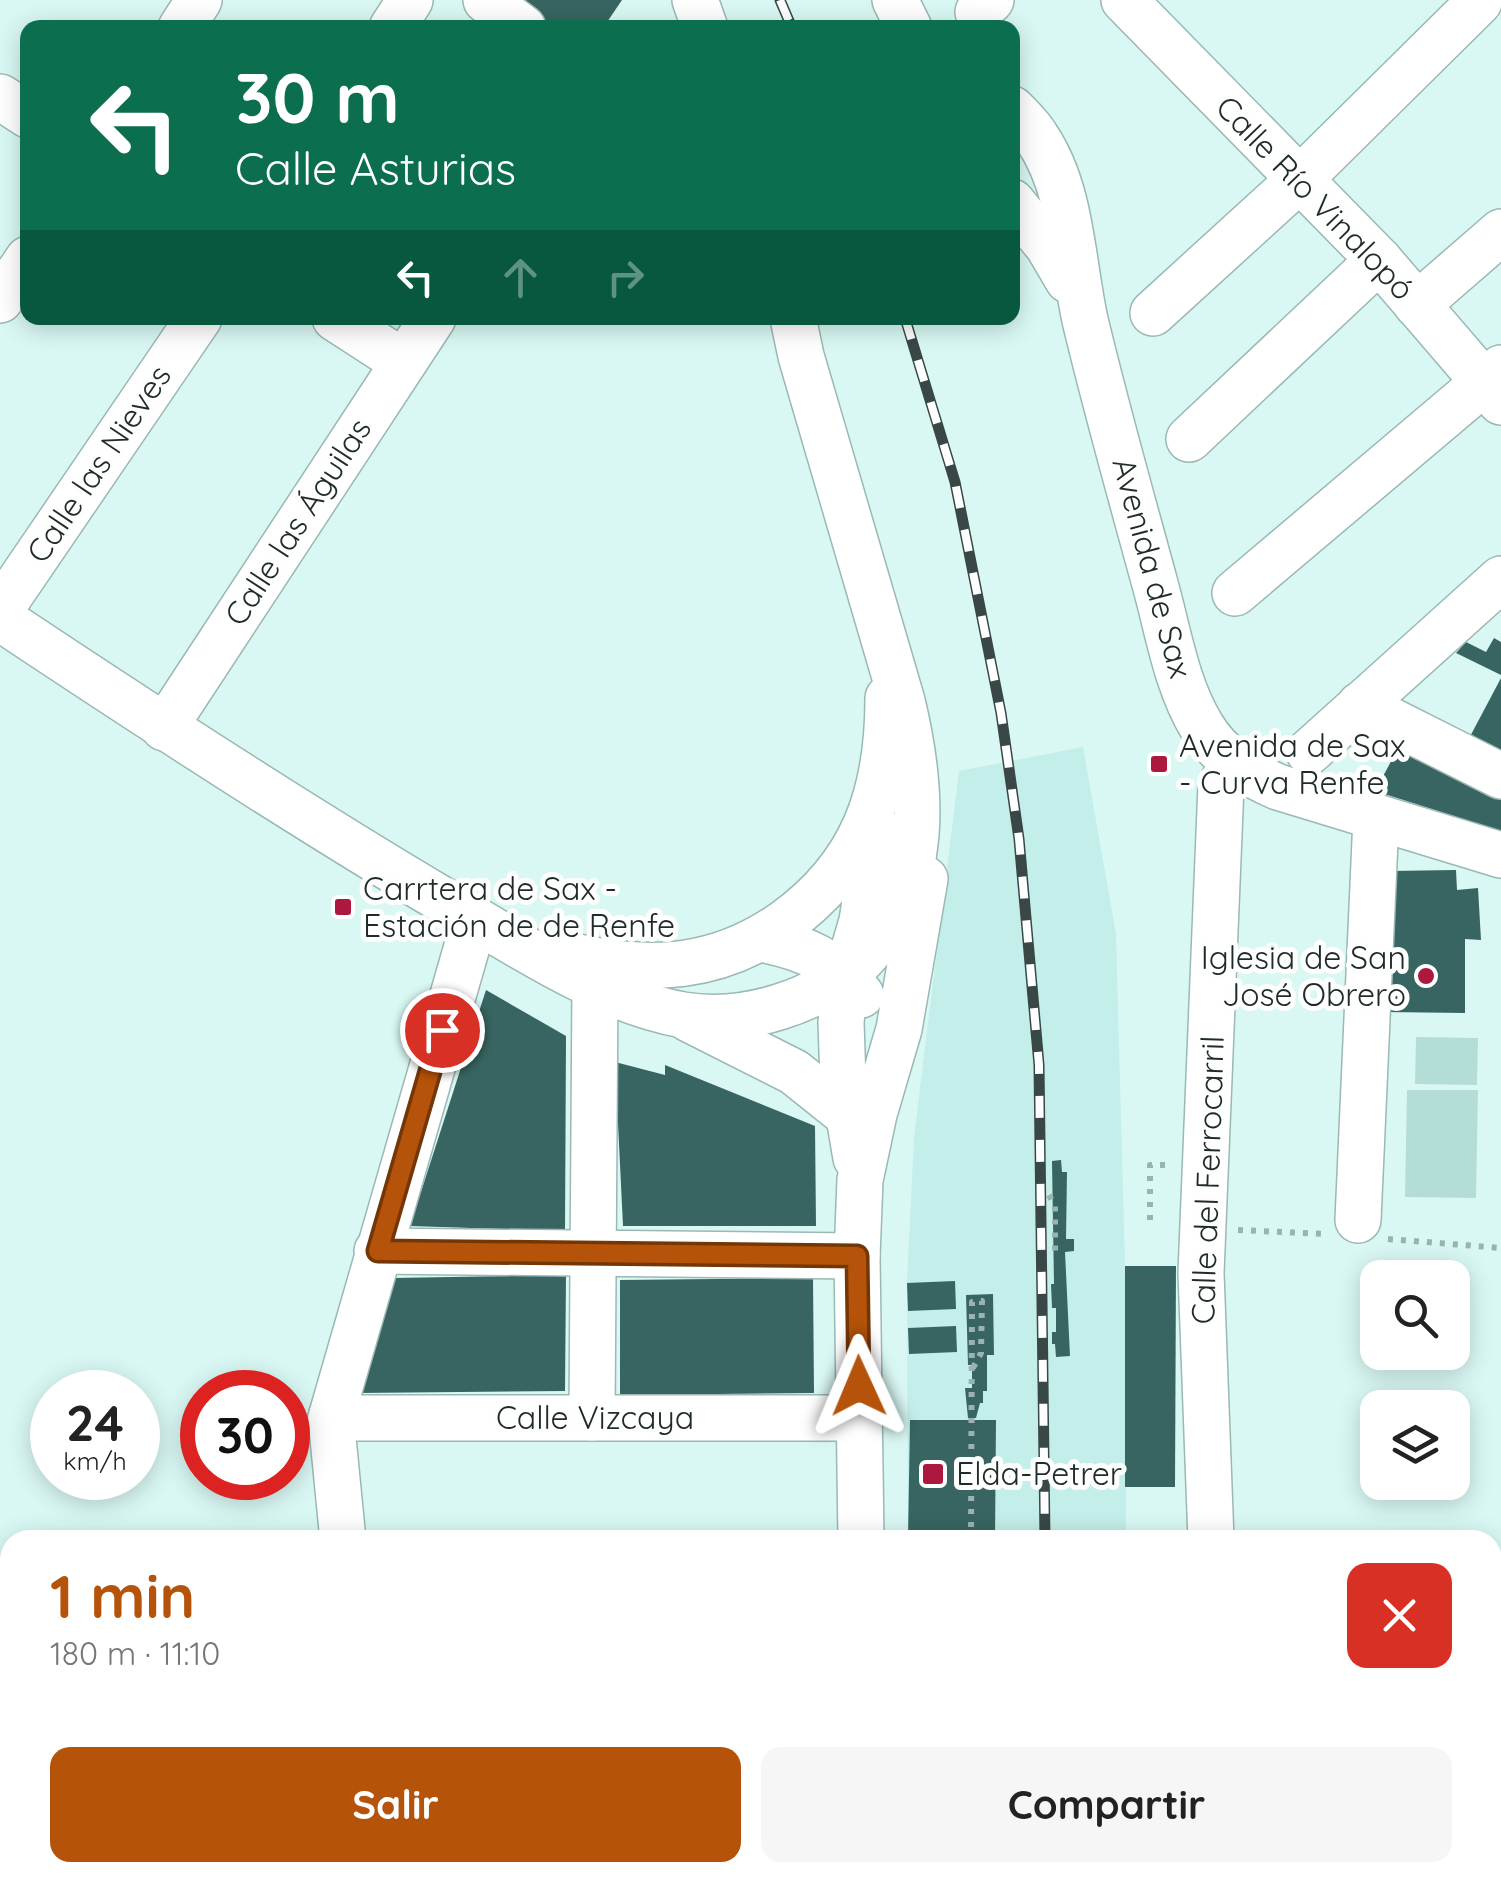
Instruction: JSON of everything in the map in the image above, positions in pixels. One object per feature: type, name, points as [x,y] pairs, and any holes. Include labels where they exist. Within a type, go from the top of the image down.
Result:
[{"type":"street","points":[[486,0],[512,20]]},
{"type":"street","name":"Calle Río Vinalopó","points":[[1124,0],[1302,178],[1495,384]]},
{"type":"street","points":[[1170,0],[1174,53]]},
{"type":"street","points":[[1153,313],[1486,8]]},
{"type":"street","points":[[1020,118],[1037,137],[1054,172],[1085,318]]},
{"type":"street","points":[[1020,212],[1048,246],[1085,318]]},
{"type":"street","points":[[1417,305],[1501,232]]},
{"type":"street","points":[[1190,439],[1380,260]]},
{"type":"street","points":[[0,300],[20,271]]},
{"type":"street","name":"Avenida de Sax","points":[[1085,318],[1189,702],[1203,729],[1233,762],[1278,787],[1501,855]]},
{"type":"street","name":"Calle las Nieves","points":[[0,614],[194,325]]},
{"type":"street","points":[[347,325],[403,362]]},
{"type":"street","name":"Calle las Águilas","points":[[164,728],[428,325]]},
{"type":"street","points":[[793,330],[914,750],[919,825],[925,848],[926,873],[899,1029],[862,1115]]},
{"type":"street","points":[[1235,593],[1495,384]]},
{"type":"street","points":[[1309,752],[1501,579]]},
{"type":"street","points":[[0,614],[164,728],[545,962],[594,984],[681,1014],[794,1072],[862,1115]]},
{"type":"street","points":[[846,976],[862,921],[872,859],[875,797],[888,728],[887,656]]},
{"type":"street","points":[[1360,706],[1501,776]]},
{"type":"street","name":"Calle del Ferrocarril","points":[[1211,1530],[1201,1242],[1221,785],[1233,762]]},
{"type":"street","points":[[485,925],[574,956],[604,962],[655,966],[712,960],[761,939],[824,892],[858,845],[875,797]]},
{"type":"street","points":[[1358,1220],[1376,818]]},
{"type":"street","points":[[681,1014],[733,1016],[773,1007],[800,1000],[846,976],[884,932],[898,908],[919,825]]},
{"type":"street","points":[[342,1530],[331,1418],[378,1251],[485,925]]},
{"type":"street","points":[[761,939],[803,948],[846,976],[873,1014],[878,1066],[862,1115],[857,1256],[861,1530]]},
{"type":"street","points":[[592,1418],[594,984]]},
{"type":"street","points":[[378,1251],[857,1256]]},
{"type":"street","name":"Calle Vizcaya","points":[[331,1418],[860,1418]]},
{"type":"path","points":[[1150,1165],[1150,1220]]},
{"type":"path","points":[[1049,1195],[1054,1206],[1055,1252]]},
{"type":"path","points":[[957,1527],[971,1527],[972,1302],[982,1301],[980,1353],[974,1368]]},
{"type":"path","points":[[904,1530],[908,1528]]},
{"type":"shaded area","points":[[1083,747],[1116,934],[1125,1266],[1126,1530],[908,1530],[907,1283],[914,1137],[959,771]]},
{"type":"shaded area","points":[[1416,1037],[1478,1038],[1477,1085],[1415,1084]]},
{"type":"shaded area","points":[[1407,1090],[1478,1090],[1476,1198],[1405,1197]]},
{"type":"building","points":[[509,0],[622,0],[608,20],[533,20]]},
{"type":"building","points":[[1494,638],[1501,642],[1501,675],[1456,653],[1466,642],[1486,652]]},
{"type":"building","points":[[1501,678],[1501,762],[1465,746]]},
{"type":"building","points":[[1401,743],[1501,792],[1501,831],[1375,791]]},
{"type":"building","name":"Iglesia de San José Obrero","points":[[1456,870],[1457,890],[1478,888],[1481,940],[1465,939],[1465,1013],[1385,1012],[1390,871]]},
{"type":"building","points":[[486,990],[566,1036],[565,1231],[410,1226]]},
{"type":"building","points":[[615,1062],[665,1075],[665,1065],[815,1126],[816,1226],[623,1226]]},
{"type":"building","points":[[1061,1160],[1062,1172],[1067,1172],[1066,1239],[1074,1239],[1074,1251],[1065,1252],[1070,1356],[1056,1357],[1052,1344],[1056,1308],[1052,1308],[1051,1284],[1052,1161]]},
{"type":"building","points":[[1125,1266],[1176,1266],[1175,1487],[1125,1487]]},
{"type":"building","points":[[566,1275],[565,1391],[358,1393],[393,1278]]},
{"type":"building","points":[[813,1278],[814,1393],[620,1395],[620,1280]]},
{"type":"building","points":[[955,1281],[956,1309],[908,1311],[907,1283]]},
{"type":"building","points":[[993,1294],[994,1355],[987,1355],[987,1391],[983,1391],[983,1403],[976,1418],[968,1418],[965,1388],[972,1388],[972,1365],[968,1365],[966,1295]]},
{"type":"building","points":[[956,1326],[957,1352],[909,1354],[908,1328]]},
{"type":"building","points":[[910,1420],[996,1420],[995,1530],[908,1530]]},
{"type":"railway","points":[[780,0],[789,20]]},
{"type":"railway","points":[[907,325],[955,482],[1001,713],[1019,839],[1039,1065],[1045,1530]]},
{"type":"place","name":"Avenida de Sax - Curva Renfe","points":[[1159,764]]},
{"type":"place","name":"Carrtera de Sax - Estación de de Renfe","points":[[343,907]]},
{"type":"place","name":"Iglesia de San José Obrero","points":[[1426,976]]},
{"type":"place","name":"Elda-Petrer","points":[[933,1474]]},
{"type":"route","points":[[442,1030],[378,1251],[857,1256],[859,1386]]}]
